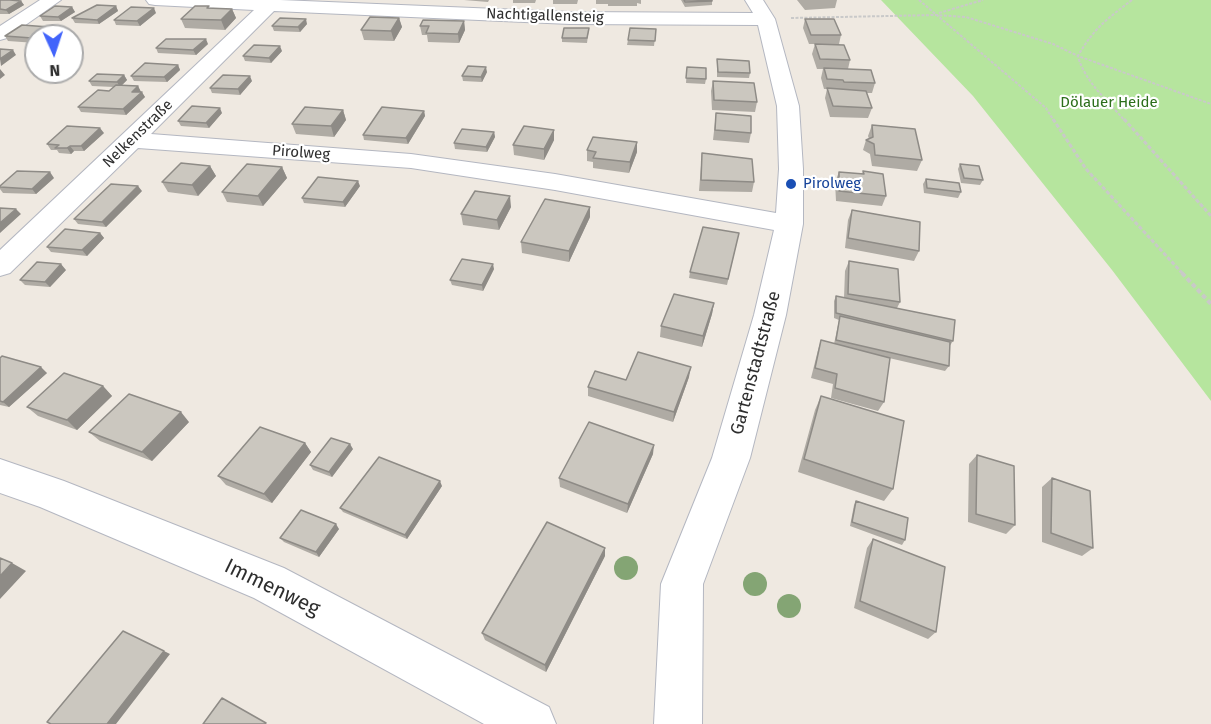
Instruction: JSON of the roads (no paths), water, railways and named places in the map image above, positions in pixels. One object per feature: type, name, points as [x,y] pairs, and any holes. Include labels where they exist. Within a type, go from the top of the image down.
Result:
[{"type":"street","points":[[0,34],[52,0]]},
{"type":"street","name":"Nachtigallensteig","points":[[155,0],[266,3],[570,18],[760,9]]},
{"type":"street","name":"Nelkenstraße","points":[[0,266],[132,140],[266,3]]},
{"type":"street","name":"Gartenstadtstraße","points":[[678,724],[682,584],[731,458],[770,315],[789,224],[791,160],[788,106],[760,9]]},
{"type":"street","name":"Pirolweg","points":[[132,140],[411,161],[555,182],[789,224]]},
{"type":"street","name":"Immenweg","points":[[0,476],[50,493],[269,583],[532,724]]},
{"type":"place","name":"Pirolweg","points":[[791,184]]},
{"type":"park label","name":"Dölauer Heide","points":[[1109,103]]}]
